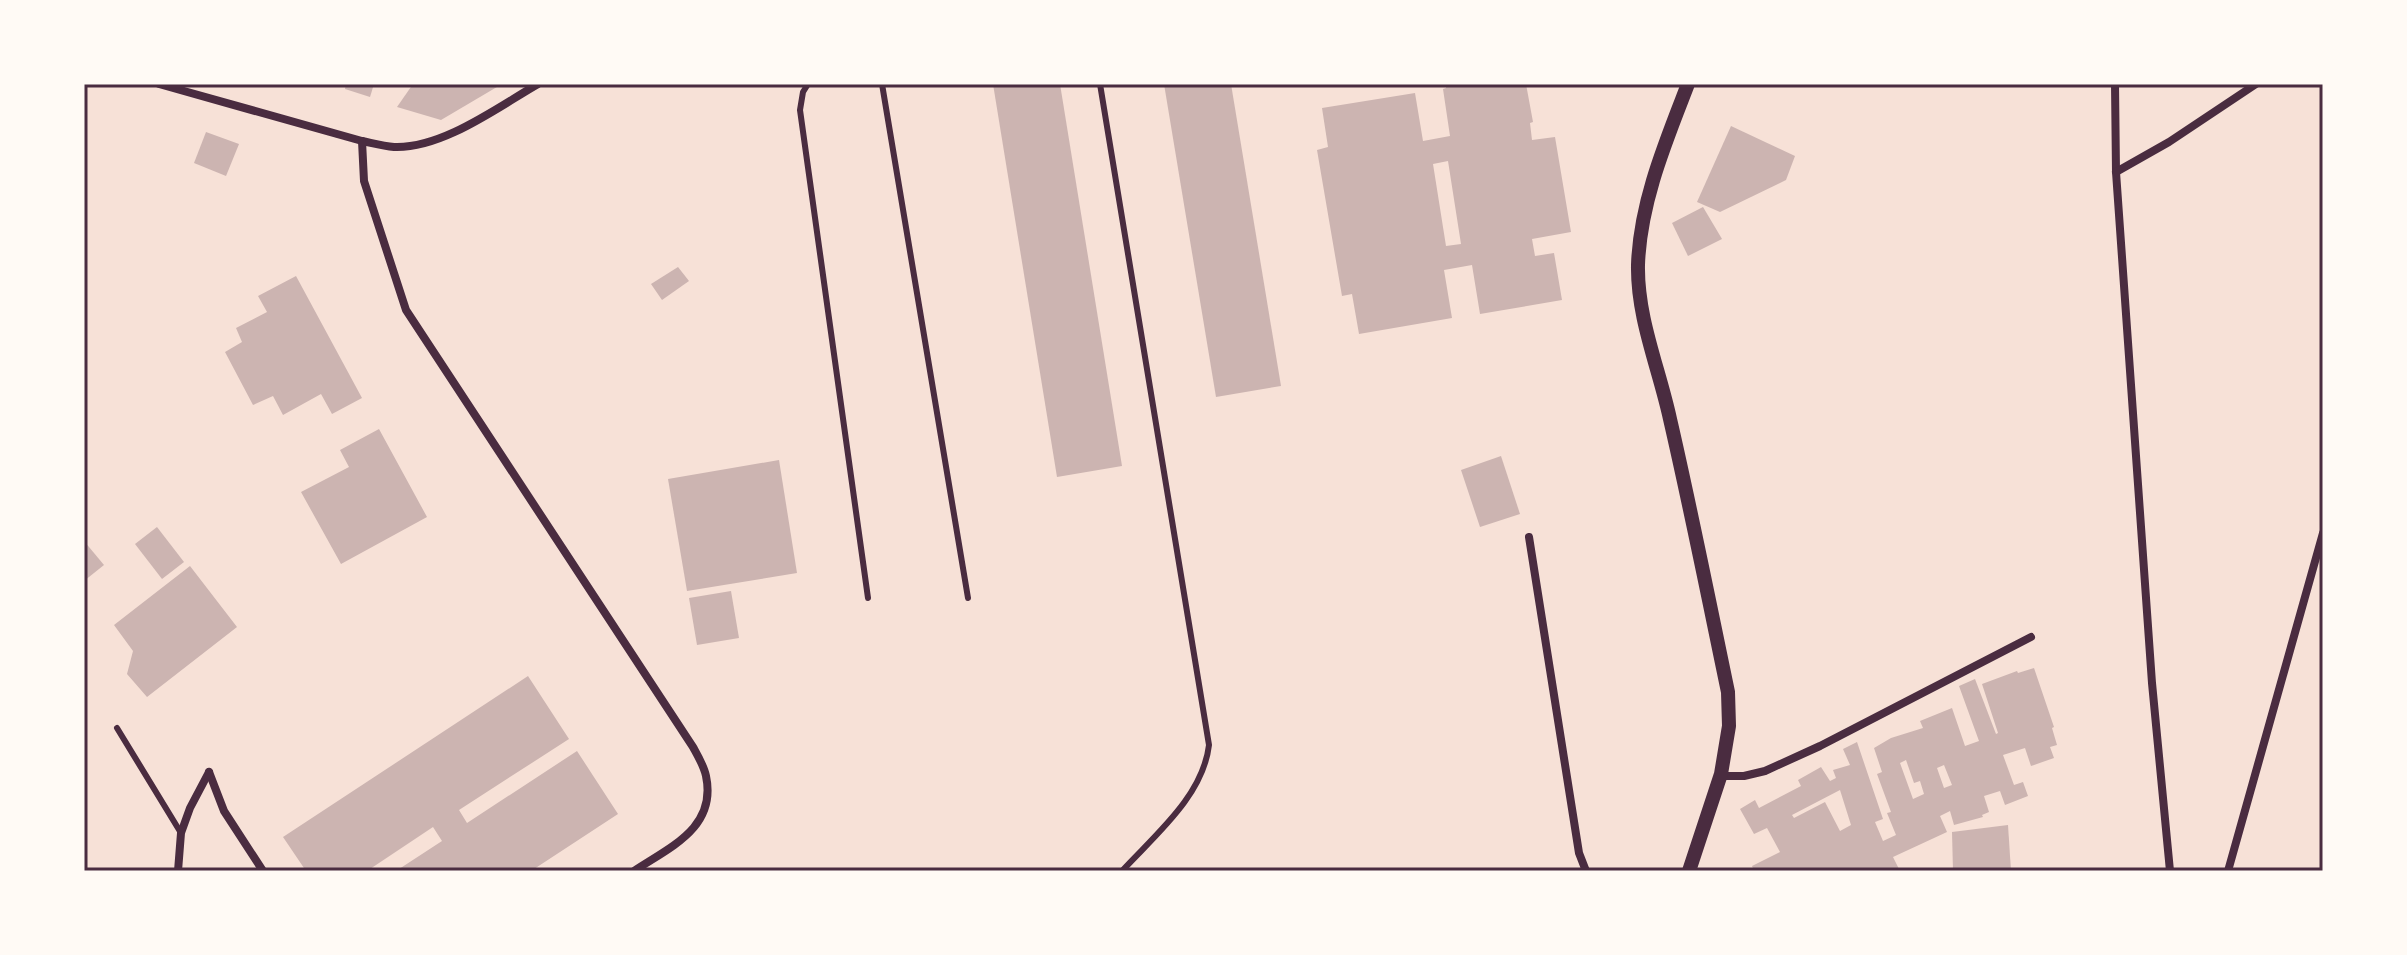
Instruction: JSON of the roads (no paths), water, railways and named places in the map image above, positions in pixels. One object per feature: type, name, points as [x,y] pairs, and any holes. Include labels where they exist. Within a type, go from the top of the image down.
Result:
[{"type":"street","points":[[159,84],[362,141],[395,147],[422,144],[458,131],[538,84]]},
{"type":"street","points":[[1688,84],[1654,176],[1638,263],[1639,293],[1647,332],[1670,415],[1728,692],[1729,726],[1720,776],[1689,871]]},
{"type":"street","points":[[2115,84],[2116,172],[2151,668],[2170,871]]},
{"type":"street","points":[[2116,172],[2169,142],[2256,84]]},
{"type":"street","points":[[362,141],[364,181],[406,310],[651,682],[693,747],[706,774],[708,796],[702,819],[688,835],[634,871]]},
{"type":"street","points":[[2228,871],[2323,533]]},
{"type":"street","points":[[1529,537],[1579,853],[1586,871]]},
{"type":"street","points":[[1720,776],[1744,776],[1765,771],[1820,746],[2031,637]]},
{"type":"street","points":[[178,871],[181,833],[209,772],[224,811],[263,871]]},
{"type":"lane","points":[[808,84],[803,92],[800,110],[868,598]]},
{"type":"lane","points":[[882,84],[968,598]]},
{"type":"lane","points":[[1100,84],[1209,745],[1207,762],[1190,794],[1122,871]]},
{"type":"lane","points":[[117,728],[181,833]]}]
